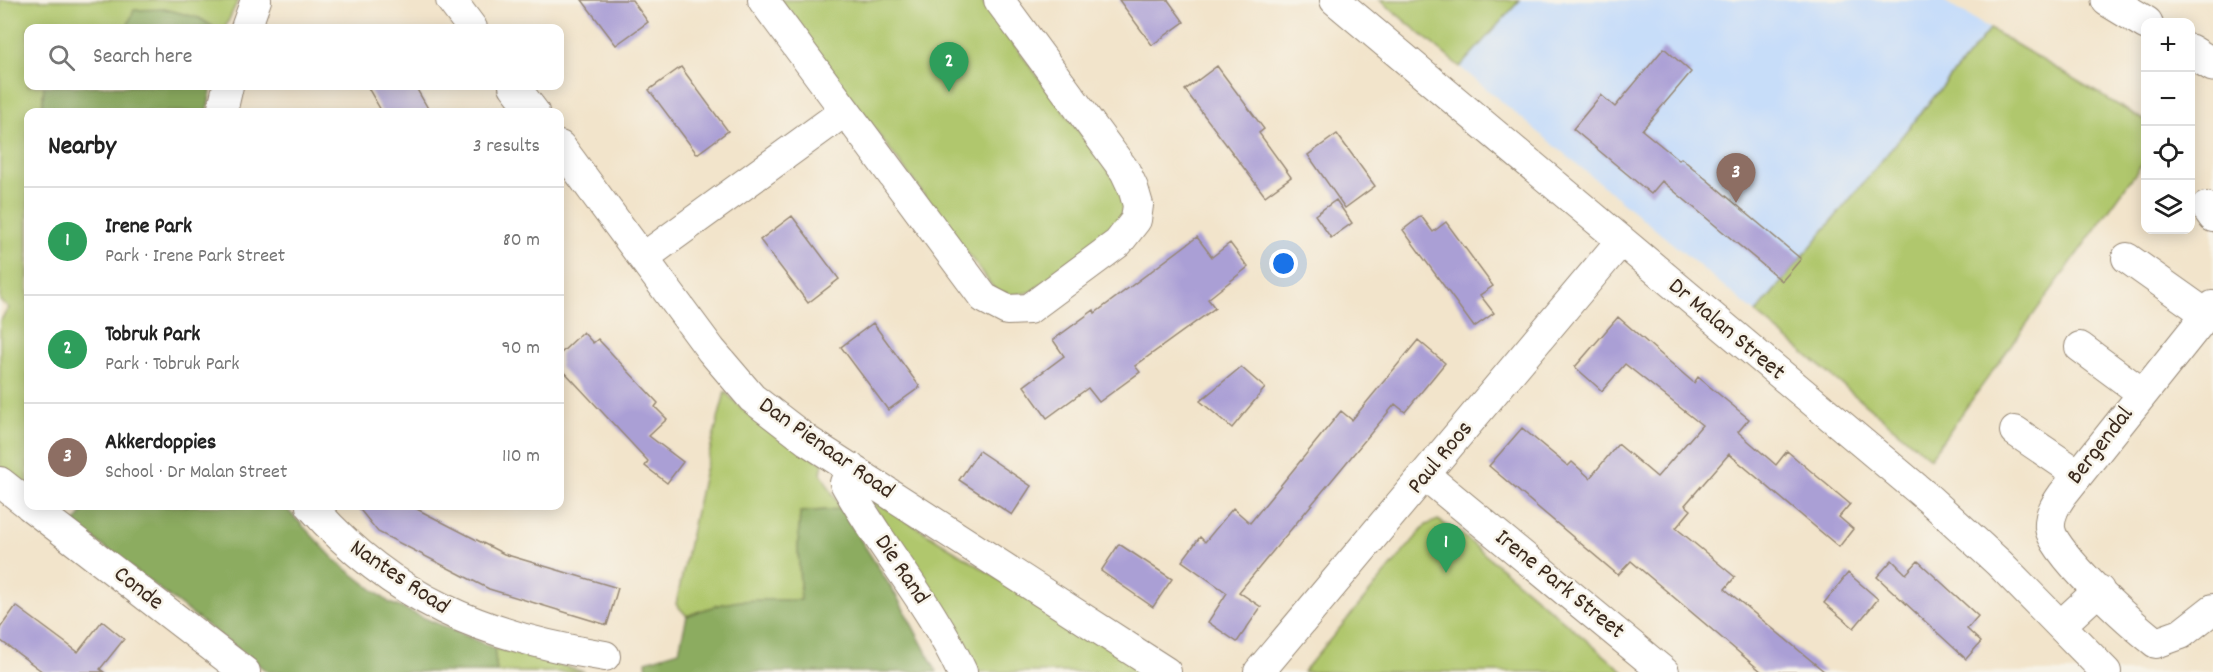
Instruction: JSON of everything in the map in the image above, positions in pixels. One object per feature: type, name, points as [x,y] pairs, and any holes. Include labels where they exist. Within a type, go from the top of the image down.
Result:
[{"type":"main road","points":[[2108,0],[2141,21]]},
{"type":"main road","points":[[2195,54],[2213,65]]},
{"type":"street","points":[[247,24],[256,0]]},
{"type":"street","points":[[451,0],[469,24]]},
{"type":"street","points":[[763,0],[984,298],[1007,310],[1029,309],[1119,243],[1136,220],[1138,206],[1125,171],[999,0]]},
{"type":"street","name":"Dr Malan Street","points":[[1335,0],[1620,242],[1928,498],[1999,563],[2106,672]]},
{"type":"street","points":[[223,108],[227,90]]},
{"type":"street","points":[[517,90],[531,108]]},
{"type":"street","points":[[643,258],[845,111]]},
{"type":"street","name":"Dan Pienaar Road","points":[[564,151],[711,350],[752,398],[808,441],[1166,672]]},
{"type":"street","name":"Paul Roos","points":[[1259,672],[1426,476],[1620,242]]},
{"type":"street","points":[[2127,258],[2210,310]]},
{"type":"street","name":"Bergendal","points":[[2210,310],[2078,474],[2050,516],[2050,530],[2061,550],[2156,644],[2181,634],[2211,614]]},
{"type":"street","points":[[2080,347],[2142,393]]},
{"type":"street","points":[[2015,431],[2078,474]]},
{"type":"street","name":"Die Rand","points":[[851,468],[845,483],[862,514],[920,596],[948,642],[962,672]]},
{"type":"street","name":"Irene Park Street","points":[[1426,476],[1664,672]]},
{"type":"street","name":"Conde","points":[[0,482],[24,501]]},
{"type":"street","name":"Conde","points":[[35,510],[246,672]]},
{"type":"street","name":"Nantes Road","points":[[314,510],[337,536],[407,589],[457,617],[544,645],[605,656]]},
{"type":"street","points":[[2061,625],[2099,590]]},
{"type":"shaded area","points":[[1520,0],[1942,0],[1990,29],[1756,313],[1460,67]]},
{"type":"green space","points":[[0,0],[238,0],[227,24],[209,24],[199,18],[153,24],[24,24],[24,90],[44,90],[42,108],[24,108],[24,487],[0,468],[0,321],[9,308],[0,301]]},
{"type":"green space","points":[[778,0],[981,0],[1119,185],[1125,210],[1117,228],[1031,292],[1013,295],[995,290]]},
{"type":"green space","points":[[1380,0],[1520,0],[1460,67]]},
{"type":"green space","points":[[165,9],[199,18],[209,24],[128,24],[134,10]]},
{"type":"green space","points":[[1990,29],[2141,119],[2141,166],[1930,458],[1756,313]]},
{"type":"green space","points":[[44,90],[211,90],[208,108],[42,108]]},
{"type":"green space","points":[[725,392],[750,416],[823,463],[821,473],[841,509],[800,512],[798,548],[801,601],[743,601],[717,606],[687,616],[676,604],[704,474]]},
{"type":"green space","points":[[869,497],[1147,672],[972,672]]},
{"type":"green space","points":[[841,509],[897,597],[937,672],[647,672],[646,661],[679,651],[687,616],[717,605],[731,603],[756,600],[801,600],[798,548],[800,512]]},
{"type":"green space","points":[[84,510],[288,510],[336,561],[390,603],[494,648],[497,672],[268,672],[74,524]]},
{"type":"green space","points":[[1438,520],[1461,534],[1624,672],[1303,672],[1426,525]]},
{"type":"green space","points":[[494,648],[585,672],[497,672]]},
{"type":"building","points":[[582,0],[632,0],[648,22],[616,45]]},
{"type":"building","points":[[1119,0],[1168,0],[1184,22],[1152,45]]},
{"type":"building","points":[[1664,48],[1691,72],[1642,130],[1679,160],[1681,158],[1801,259],[1782,281],[1662,181],[1651,194],[1573,129],[1601,95],[1615,107]]},
{"type":"building","points":[[1217,66],[1264,129],[1259,133],[1291,177],[1265,196],[1185,90]]},
{"type":"building","points":[[681,67],[728,131],[697,154],[649,90]]},
{"type":"building","points":[[369,90],[417,90],[428,108],[380,108]]},
{"type":"building","points":[[1337,134],[1375,186],[1345,208],[1308,155]]},
{"type":"building","points":[[1336,200],[1352,223],[1331,238],[1315,215]]},
{"type":"building","points":[[792,216],[839,279],[808,303],[760,240]]},
{"type":"building","points":[[1421,216],[1433,232],[1446,222],[1493,286],[1480,295],[1494,313],[1474,327],[1403,230]]},
{"type":"building","points":[[1197,237],[1212,257],[1230,243],[1248,267],[1208,299],[1215,308],[1135,366],[1140,372],[1099,402],[1088,388],[1047,418],[1024,386],[1064,356],[1053,340],[1094,310],[1095,313]]},
{"type":"building","points":[[1618,317],[1694,383],[1698,377],[1749,419],[1738,432],[1776,465],[1787,451],[1850,504],[1839,517],[1853,529],[1839,547],[1729,454],[1685,505],[1691,510],[1676,528],[1735,577],[1725,589],[1825,672],[1762,672],[1631,561],[1618,575],[1489,466],[1522,428],[1568,466],[1572,462],[1590,478],[1618,444],[1657,477],[1702,425],[1625,364],[1602,391],[1575,367]]},
{"type":"building","points":[[873,323],[920,387],[888,410],[841,347]]},
{"type":"building","points":[[583,332],[593,343],[598,339],[658,403],[655,407],[667,419],[649,436],[683,462],[667,483],[645,466],[648,461],[564,371],[564,350]]},
{"type":"building","points":[[1418,340],[1445,363],[1405,412],[1395,404],[1239,592],[1261,607],[1237,642],[1208,622],[1227,593],[1182,561],[1200,537],[1205,542],[1233,508],[1250,523],[1341,411],[1352,420]]},
{"type":"building","points":[[1241,367],[1265,388],[1232,428],[1200,401]]},
{"type":"building","points":[[979,451],[1031,486],[1012,515],[959,480]]},
{"type":"building","points":[[360,510],[419,510],[504,554],[618,588],[607,625],[489,589],[378,532]]},
{"type":"building","points":[[1119,544],[1172,579],[1153,607],[1101,571]]},
{"type":"building","points":[[1892,560],[1906,574],[1918,561],[1978,616],[1967,629],[1981,642],[1966,659],[1877,577]]},
{"type":"building","points":[[1848,573],[1878,599],[1854,628],[1824,603]]},
{"type":"building","points":[[16,606],[78,652],[102,621],[124,639],[100,669],[104,672],[43,672],[0,640],[0,628]]},
{"type":"place","name":"Tobruk Park","points":[[949,92]]},
{"type":"place","name":"Akkerdoppies","points":[[1736,203]]},
{"type":"place","name":"Irene Park","points":[[1446,573]]}]
